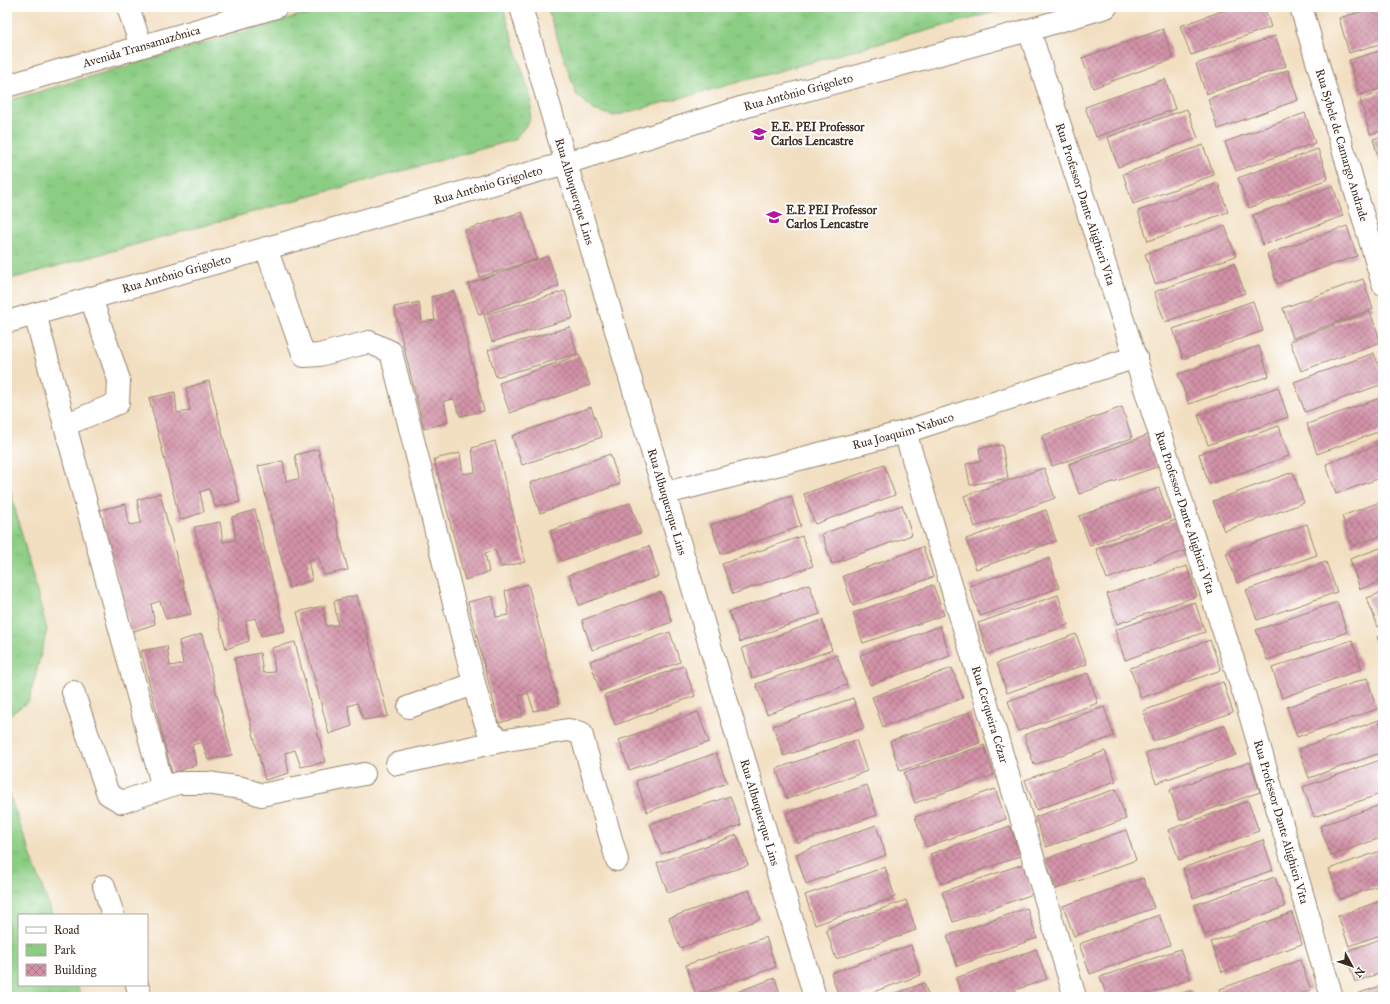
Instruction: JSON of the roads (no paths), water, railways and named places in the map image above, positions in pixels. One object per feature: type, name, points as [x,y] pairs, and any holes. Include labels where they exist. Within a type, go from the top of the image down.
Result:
[{"type":"street","points":[[128,7],[141,46]]},
{"type":"street","name":"Avenida Transamazônica","points":[[7,86],[276,7]]},
{"type":"street","name":"Rua Albuquerque Lins","points":[[521,7],[566,163],[815,997]]},
{"type":"street","name":"Rua Antônio Grigoleto","points":[[7,322],[566,163],[747,106],[1029,30],[1064,14],[1106,7]]},
{"type":"street","name":"Rua Sybele de Camargo Andrade","points":[[1301,7],[1383,284]]},
{"type":"street","name":"Rua Professor Dante Alighieri Vita","points":[[1029,30],[1245,697],[1332,997]]},
{"type":"street","points":[[266,248],[304,356],[319,355],[369,342],[391,352],[474,684],[488,730],[501,741]]},
{"type":"street","points":[[65,425],[118,402],[119,380],[91,298]]},
{"type":"street","points":[[34,314],[163,788]]},
{"type":"street","name":"Rua Joaquim Nabuco","points":[[666,494],[905,432],[1136,357]]},
{"type":"street","name":"Rua Cerqueira Cézar","points":[[905,432],[1075,997]]},
{"type":"street","points":[[409,707],[474,684]]},
{"type":"street","points":[[73,692],[108,794],[122,802],[178,783],[207,783],[242,788],[262,795],[364,774]]},
{"type":"street","points":[[397,764],[501,741],[568,730],[581,733],[617,860]]},
{"type":"street","points":[[104,886],[113,914]]},
{"type":"street","points":[[137,986],[141,997]]},
{"type":"place","name":"E.E. PEI Professor Carlos Lencastre","points":[[759,134]]},
{"type":"place","name":"E.E PEI Professor Carlos Lencastre","points":[[774,217]]}]
